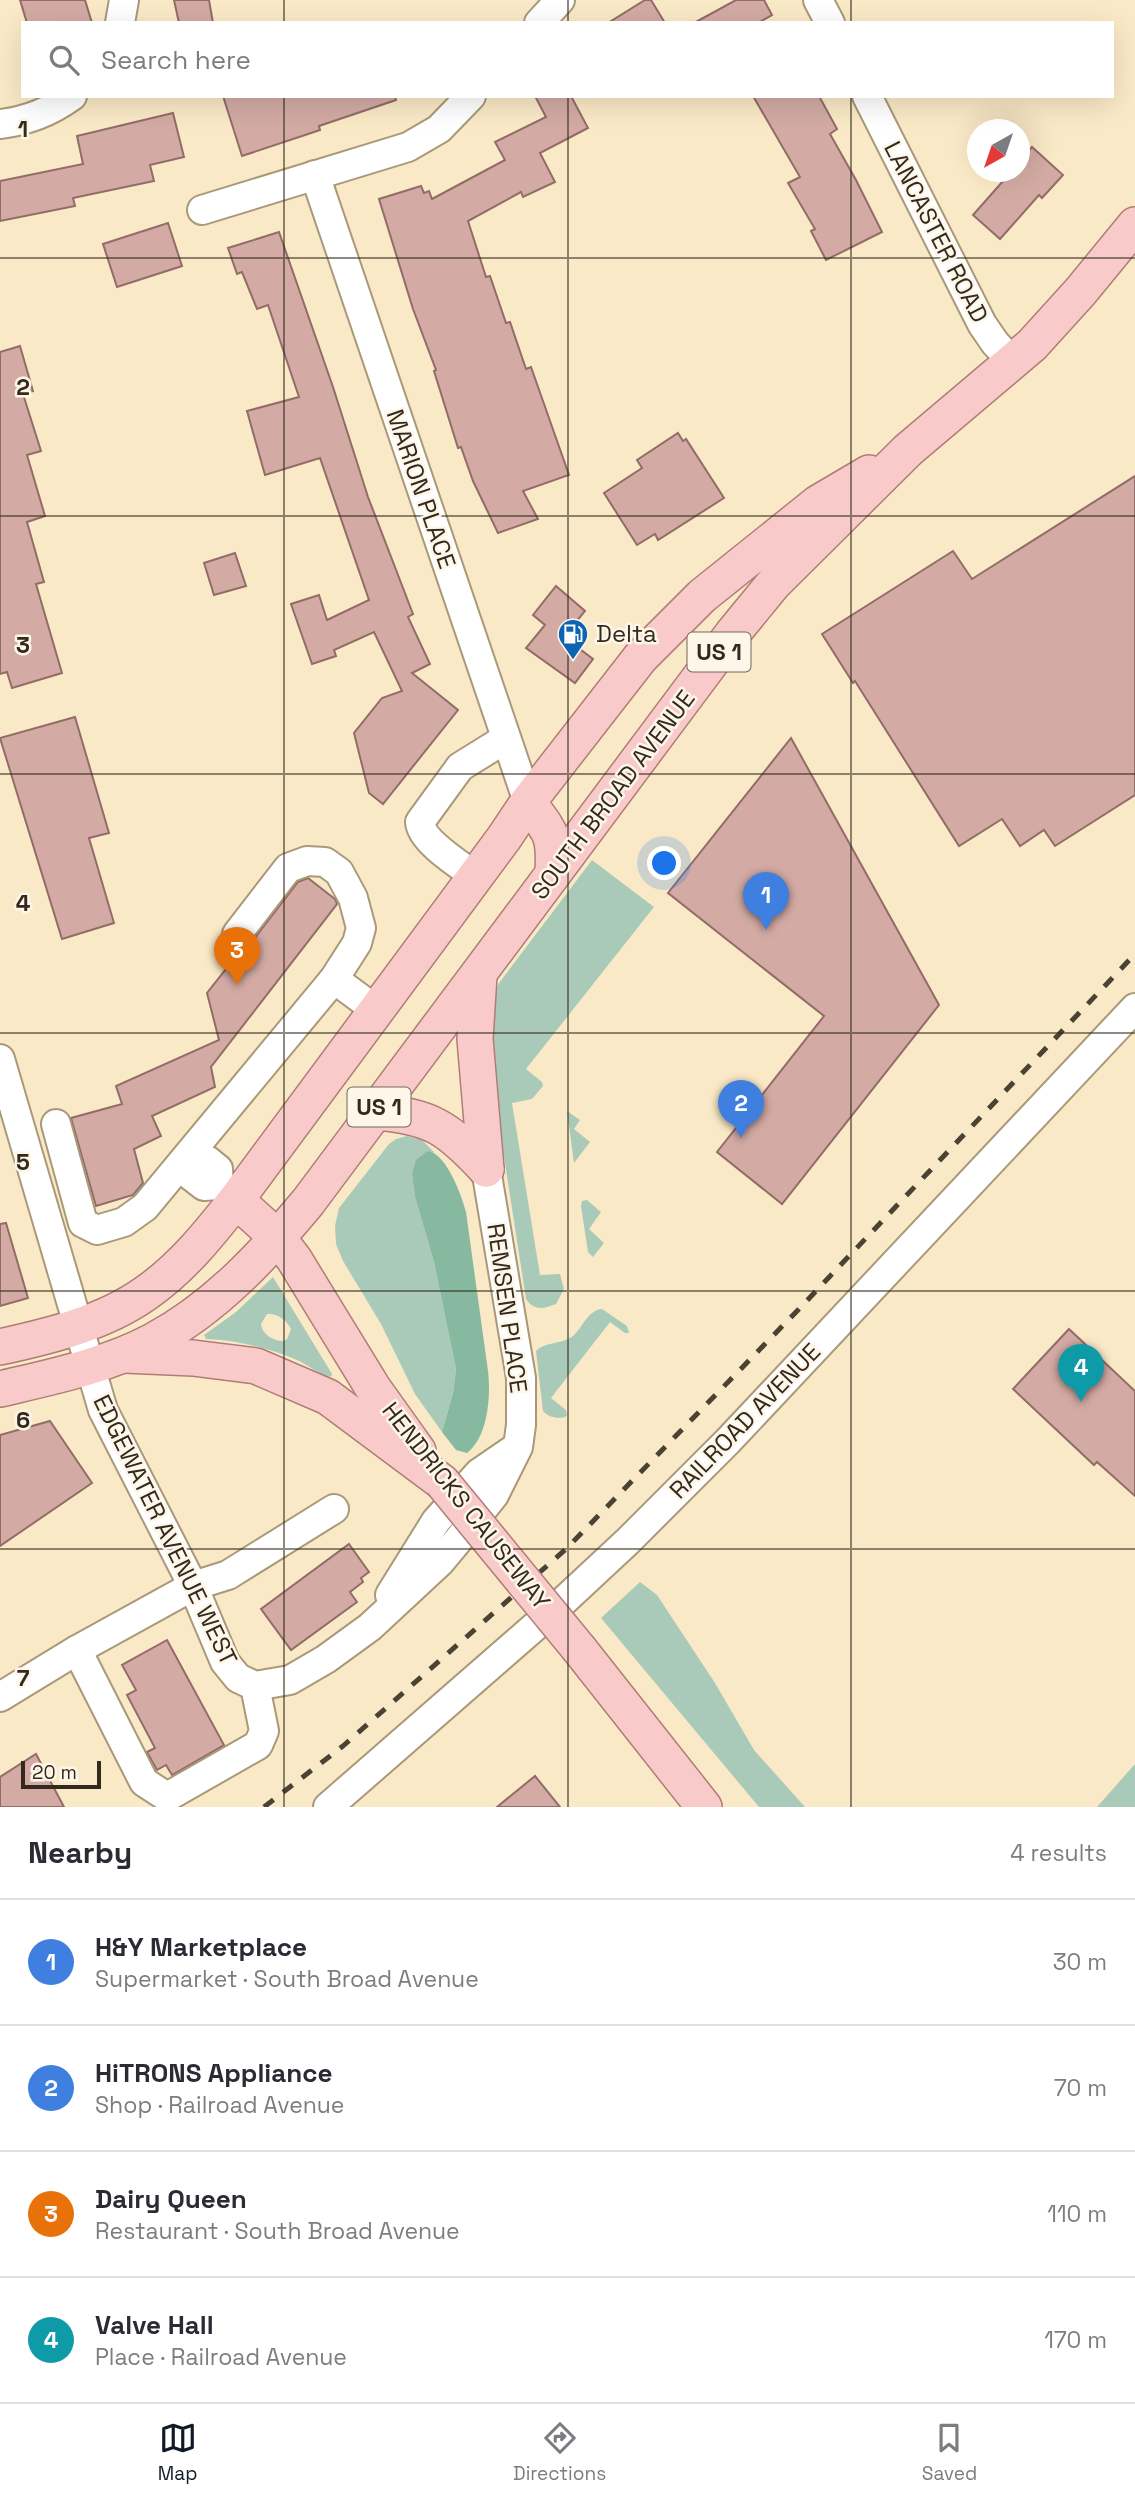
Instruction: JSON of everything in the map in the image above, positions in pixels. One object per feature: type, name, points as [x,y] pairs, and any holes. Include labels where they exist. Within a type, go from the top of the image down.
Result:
[{"type":"main road","name":"US 1","points":[[0,1347],[37,1339],[113,1311],[146,1293],[189,1256],[228,1192],[376,1010],[528,802],[640,658],[702,596],[818,503],[908,450],[1014,363],[1072,301],[1135,225]]},
{"type":"main road","name":"SOUTH BROAD AVENUE","points":[[0,1388],[105,1360],[155,1340],[200,1309],[278,1238],[479,975],[755,605],[908,450]]},
{"type":"main road","points":[[528,802],[552,835],[553,874]]},
{"type":"main road","points":[[479,975],[475,1039],[486,1168]]},
{"type":"main road","points":[[375,1112],[406,1114],[427,1120],[449,1133],[486,1168]]},
{"type":"main road","name":"HENDRICKS CAUSEWAY","points":[[228,1192],[278,1238],[301,1270],[373,1388],[442,1482],[704,1807]]},
{"type":"main road","points":[[105,1360],[193,1358],[256,1366],[328,1397],[442,1482]]},
{"type":"street","points":[[120,21],[124,0]]},
{"type":"street","points":[[541,21],[560,0]]},
{"type":"street","points":[[818,0],[829,21]]},
{"type":"street","points":[[0,124],[28,120],[58,107],[69,98]]},
{"type":"street","points":[[202,211],[418,142],[439,129],[469,98]]},
{"type":"street","name":"LANCASTER ROAD","points":[[868,98],[982,324],[1014,363]]},
{"type":"street","name":"MARION PLACE","points":[[315,175],[528,802]]},
{"type":"street","points":[[475,876],[432,842],[421,830],[420,822],[460,767],[505,739]]},
{"type":"street","points":[[56,1124],[83,1223],[97,1230],[124,1222],[145,1207],[188,1159],[334,979],[357,943],[361,928],[353,898],[339,872],[324,862],[307,861],[288,868],[237,934]]},
{"type":"street","points":[[334,979],[376,1010]]},
{"type":"street","name":"RAILROAD AVENUE","points":[[328,1807],[555,1609],[728,1441],[1135,1008]]},
{"type":"street","name":"EDGEWATER AVENUE WEST","points":[[0,1059],[77,1326],[105,1360],[103,1410],[193,1586],[225,1662],[239,1678],[255,1686],[264,1731],[258,1745],[167,1797],[144,1782],[77,1650]]},
{"type":"street","points":[[188,1159],[207,1160],[218,1169],[228,1192]]},
{"type":"street","name":"REMSEN PLACE","points":[[255,1686],[290,1680],[326,1659],[370,1627],[455,1545],[494,1495],[518,1447],[521,1378],[486,1168]]},
{"type":"street","points":[[0,1697],[77,1650],[193,1586],[228,1575],[334,1509]]},
{"type":"green space","points":[[592,860],[654,907],[526,1069],[542,1082],[543,1086],[532,1099],[512,1103],[540,1275],[560,1274],[564,1289],[556,1304],[540,1308],[532,1306],[526,1299],[486,1040],[492,997],[499,983]]},
{"type":"green space","points":[[567,1111],[580,1120],[574,1129],[590,1142],[574,1163]]},
{"type":"green space","points":[[407,1136],[422,1140],[435,1153],[430,1151],[412,1174],[415,1197],[434,1262],[456,1369],[453,1393],[442,1432],[415,1394],[381,1324],[343,1261],[336,1244],[335,1226],[339,1208],[389,1144]]},
{"type":"green space","points":[[430,1151],[443,1161],[448,1169],[466,1212],[488,1371],[489,1392],[484,1427],[480,1437],[467,1453],[456,1450],[442,1432],[453,1393],[456,1369],[434,1262],[415,1197],[412,1174],[416,1160]]},
{"type":"green space","points":[[587,1200],[601,1212],[589,1229],[604,1243],[593,1257],[588,1252],[581,1206],[582,1201]]},
{"type":"green space","points":[[273,1277],[332,1374],[331,1377],[275,1352],[241,1343],[206,1339],[204,1335],[236,1312]],"holes":[[[267,1314],[281,1318],[289,1326],[291,1329],[287,1339],[275,1340],[263,1331],[261,1324]]]},
{"type":"green space","points":[[602,1309],[627,1326],[629,1333],[610,1322],[551,1398],[566,1410],[567,1416],[557,1418],[548,1415],[543,1411],[536,1351],[573,1336],[593,1312]]},
{"type":"green space","points":[[640,1582],[657,1595],[715,1683],[754,1750],[805,1807],[759,1807],[601,1618]]},
{"type":"green space","points":[[1135,1764],[1135,1807],[1097,1807]]},
{"type":"building","points":[[20,0],[85,0],[91,21],[26,21]]},
{"type":"building","points":[[174,0],[209,0],[213,21],[179,21]]},
{"type":"building","points":[[645,0],[651,0],[664,21],[611,21]]},
{"type":"building","points":[[736,0],[764,0],[772,15],[762,21],[698,21]]},
{"type":"building","points":[[224,98],[396,98],[319,126],[320,130],[242,156]]},
{"type":"building","points":[[536,98],[572,98],[588,128],[540,153],[555,182],[523,197],[521,192],[468,221],[486,277],[490,276],[506,323],[510,322],[526,369],[531,367],[569,475],[523,491],[538,519],[498,533],[473,481],[461,447],[458,448],[434,371],[436,370],[413,309],[379,199],[421,186],[424,193],[429,191],[432,199],[505,160],[495,142],[546,117]]},
{"type":"building","points":[[754,98],[820,98],[837,129],[830,134],[882,232],[826,260],[811,231],[815,229],[788,183],[800,177]]},
{"type":"building","points":[[173,113],[184,157],[150,165],[154,181],[73,198],[75,206],[0,221],[0,181],[83,164],[77,136]]},
{"type":"building","points":[[1032,147],[1063,175],[1042,198],[1039,195],[1000,239],[973,215],[1002,182],[1030,182]]},
{"type":"building","points":[[168,223],[182,266],[117,287],[103,244]]},
{"type":"building","points":[[279,232],[368,497],[413,614],[408,617],[430,664],[412,673],[458,710],[383,804],[369,793],[354,733],[382,698],[402,691],[374,632],[334,650],[336,656],[312,664],[291,604],[319,595],[327,620],[369,600],[320,458],[265,475],[247,411],[299,397],[268,305],[257,309],[242,272],[237,274],[228,248]]},
{"type":"building","points":[[20,346],[33,391],[23,394],[41,451],[27,455],[45,516],[27,522],[44,582],[36,584],[62,673],[12,688],[7,672],[0,674],[0,352]]},
{"type":"building","points":[[678,433],[683,441],[686,439],[724,498],[658,540],[655,534],[637,545],[604,493],[642,468],[637,460]]},
{"type":"building","points":[[1135,476],[1135,795],[1055,846],[1044,830],[1020,846],[1002,819],[959,846],[855,681],[853,683],[822,634],[953,551],[972,579]]},
{"type":"building","points":[[235,553],[246,586],[214,595],[204,563]]},
{"type":"building","points":[[556,586],[585,611],[564,637],[593,659],[575,683],[526,648],[545,625],[533,615]]},
{"type":"building","points":[[75,717],[109,833],[89,838],[114,923],[62,939],[0,738]]},
{"type":"building","points":[[791,738],[939,1005],[782,1204],[717,1152],[824,1016],[668,893]]},
{"type":"building","points":[[308,878],[335,899],[337,904],[211,1067],[215,1087],[152,1116],[161,1136],[134,1149],[143,1183],[133,1195],[96,1206],[71,1118],[122,1104],[116,1086],[219,1040],[207,993],[241,950],[250,944],[298,882]]},
{"type":"building","points":[[6,1223],[28,1298],[0,1306],[0,1224]]},
{"type":"building","points":[[1069,1329],[1135,1391],[1135,1496],[1097,1462],[1094,1465],[1013,1389]]},
{"type":"building","points":[[50,1421],[92,1483],[0,1546],[0,1435]]},
{"type":"building","points":[[349,1544],[369,1572],[361,1578],[363,1582],[350,1592],[357,1602],[291,1650],[261,1609]]},
{"type":"building","points":[[167,1640],[224,1745],[172,1775],[166,1765],[157,1770],[147,1752],[155,1748],[127,1695],[136,1690],[122,1665]]},
{"type":"building","points":[[36,1754],[64,1807],[0,1807],[0,1777]]},
{"type":"building","points":[[535,1776],[560,1807],[497,1807]]},
{"type":"railway","points":[[264,1807],[343,1746],[566,1549],[798,1310],[1135,954]]},
{"type":"place","name":"Delta","points":[[573,661]]},
{"type":"place","name":"H&Y Marketplace","points":[[766,930]]},
{"type":"place","name":"Dairy Queen","points":[[237,985]]},
{"type":"place","name":"HiTRONS Appliance","points":[[741,1138]]},
{"type":"place","name":"Valve Hall","points":[[1081,1402]]}]
